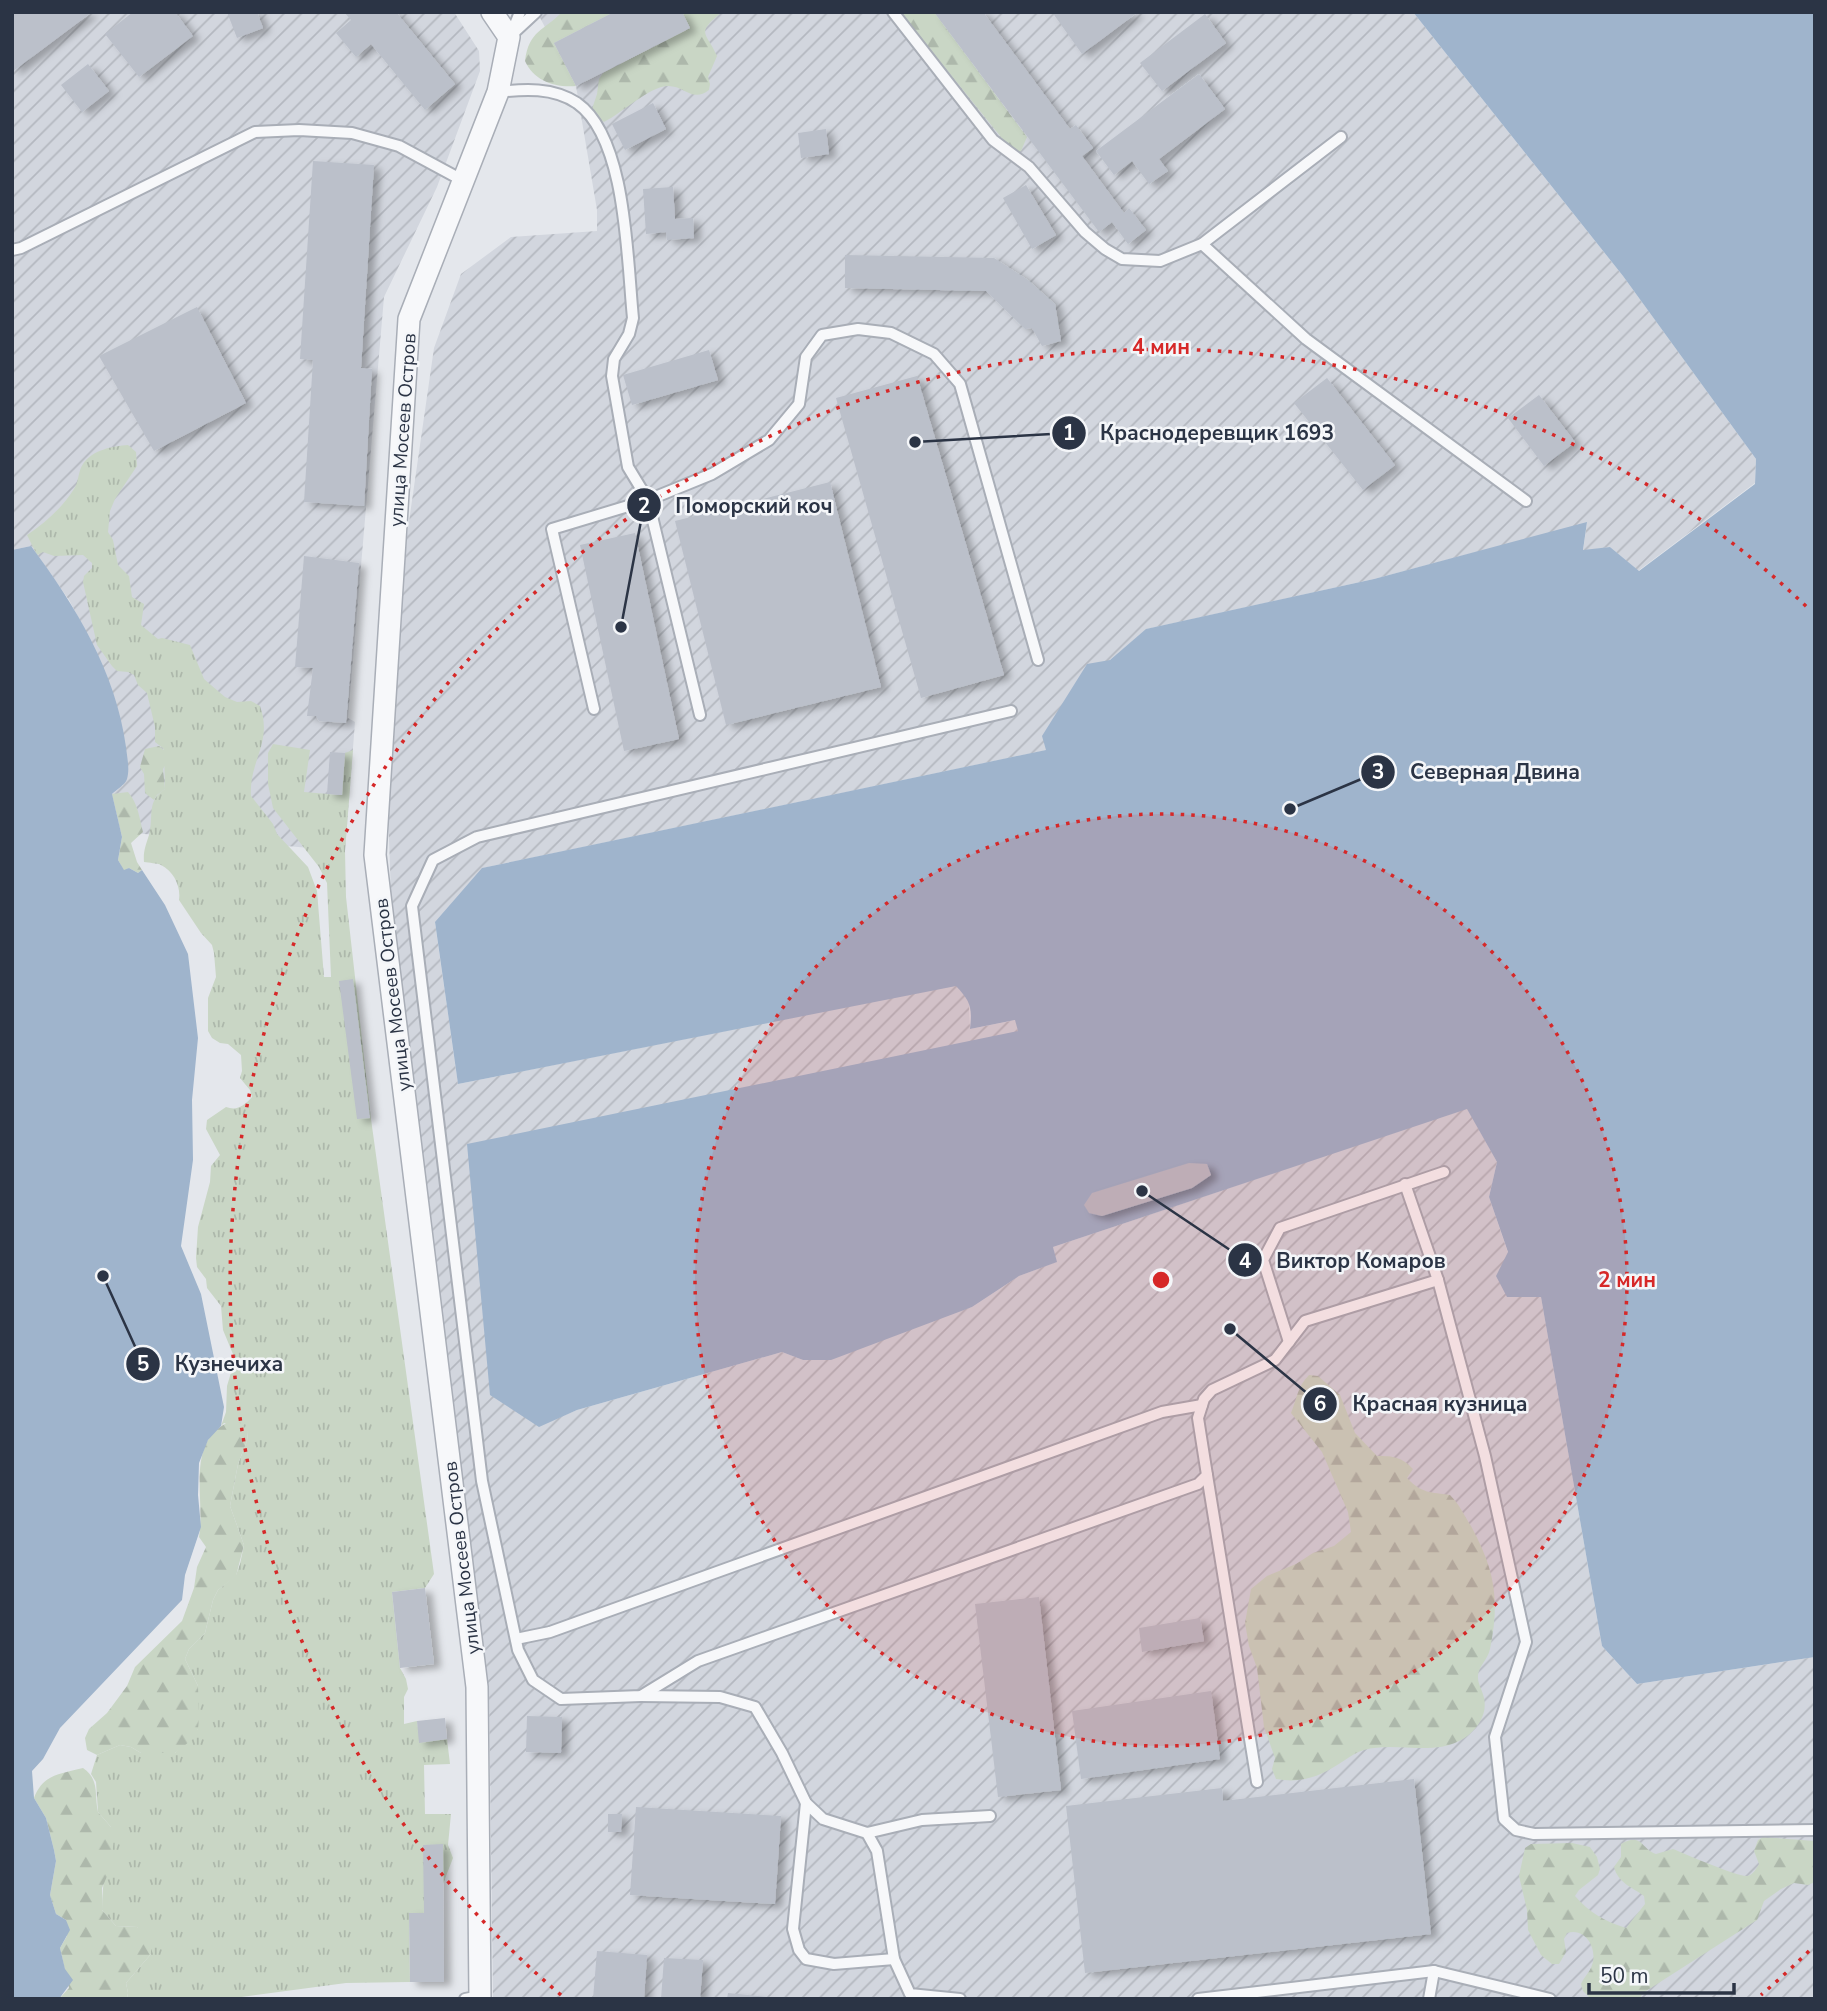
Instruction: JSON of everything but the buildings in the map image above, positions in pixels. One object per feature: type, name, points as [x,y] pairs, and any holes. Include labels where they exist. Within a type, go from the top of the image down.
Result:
[{"type":"street","points":[[492,12],[509,37]]},
{"type":"street","name":"улица Мосеев Остров","points":[[475,1998],[477,1687],[375,855],[409,319],[498,92],[509,37]]},
{"type":"lane","points":[[509,37],[520,12]]},
{"type":"lane","points":[[509,37],[536,12]]},
{"type":"lane","points":[[893,12],[993,140],[1028,167],[1085,232],[1122,259],[1160,261],[1202,244],[1341,137]]},
{"type":"lane","points":[[498,92],[530,89],[559,94],[578,103],[595,122],[611,153],[621,198],[633,318],[629,334],[614,359],[612,376],[628,467],[648,500],[700,715]]},
{"type":"lane","points":[[12,250],[255,132],[299,130],[352,133],[399,146],[462,180]]},
{"type":"lane","points":[[1202,244],[1306,339],[1526,502]]},
{"type":"lane","points":[[594,709],[552,529],[648,500],[712,474],[769,440],[799,404],[806,357],[822,335],[858,329],[891,333],[934,354],[960,384],[1038,660]]},
{"type":"lane","points":[[990,1816],[922,1820],[867,1833],[823,1819],[806,1803],[782,1753],[755,1707],[720,1697],[561,1699],[533,1680],[518,1650],[482,1481],[412,906],[433,860],[477,837],[1011,711]]},
{"type":"lane","points":[[1289,1342],[1263,1260],[1280,1228],[1444,1172]]},
{"type":"lane","points":[[1405,1184],[1437,1280],[1485,1456],[1526,1642],[1495,1737],[1504,1819],[1516,1830],[1534,1834],[1815,1830]]},
{"type":"lane","points":[[1256,1782],[1198,1418],[1204,1399],[1212,1391],[1275,1360],[1305,1321],[1437,1280]]},
{"type":"lane","points":[[516,1639],[563,1627],[1162,1412],[1202,1405]]},
{"type":"lane","points":[[641,1696],[698,1661],[1198,1483],[1207,1475]]},
{"type":"lane","points":[[806,1803],[793,1929],[799,1950],[806,1959],[834,1964],[894,1959]]},
{"type":"lane","points":[[867,1833],[877,1852],[894,1959],[910,1994],[960,1999]]},
{"type":"lane","points":[[1429,1999],[1434,1970]]},
{"type":"lane","points":[[1198,1999],[1434,1970],[1550,1999]]},
{"type":"shaded area","points":[[12,12],[454,12],[479,51],[480,71],[437,187],[384,297],[348,718],[355,722],[345,851],[121,832],[112,794],[123,785],[92,643],[69,600],[31,546],[12,550]]},
{"type":"shaded area","points":[[537,12],[1413,12],[1623,276],[1756,459],[1755,483],[1638,571],[1610,547],[1583,551],[1587,523],[1374,579],[1147,629],[1110,660],[1047,750],[483,868],[435,923],[458,1084],[956,985],[969,1000],[970,1029],[1016,1020],[1018,1031],[539,1426],[577,1410],[782,1352],[803,1360],[972,1307],[1019,1276],[1056,1262],[1053,1247],[1467,1108],[1497,1162],[1489,1197],[1508,1253],[1507,1297],[1541,1297],[1602,1646],[1637,1684],[1815,1657],[1815,1999],[493,1999],[489,1693],[444,1377],[391,895],[386,755],[401,577],[434,348],[461,274],[511,237],[597,231],[597,210],[576,86]]},
{"type":"green space","points":[[562,12],[614,12],[554,43],[576,86],[560,86],[546,82],[534,74],[525,61],[534,37]]},
{"type":"green space","points":[[682,12],[722,12],[708,25],[705,33],[717,56],[708,77],[709,90],[698,95],[673,86],[660,87],[604,122],[595,116],[592,109],[603,73],[690,28]]},
{"type":"green space","points":[[900,12],[934,12],[1027,137],[1021,151],[1013,152]]},
{"type":"green space","points":[[128,445],[136,452],[137,466],[115,499],[110,511],[108,532],[113,540],[118,565],[129,576],[132,597],[144,604],[141,625],[158,639],[190,645],[204,679],[225,697],[237,702],[251,701],[260,706],[264,731],[253,772],[251,796],[273,824],[277,834],[308,867],[317,891],[324,977],[331,977],[327,883],[319,867],[273,808],[268,784],[268,753],[273,744],[310,750],[304,792],[341,795],[345,753],[353,750],[345,851],[346,897],[371,1119],[434,1574],[425,1588],[392,1592],[400,1668],[408,1689],[404,1697],[404,1724],[417,1721],[420,1742],[447,1739],[450,1764],[424,1765],[425,1814],[451,1814],[448,1845],[453,1858],[443,1884],[443,1845],[424,1913],[409,1914],[410,1982],[346,1983],[227,1999],[127,1999],[126,1983],[151,1954],[137,1927],[116,1926],[102,1910],[111,1827],[98,1812],[96,1782],[91,1774],[97,1755],[120,1745],[141,1753],[175,1753],[198,1729],[198,1686],[185,1659],[189,1649],[205,1633],[218,1590],[236,1575],[240,1564],[244,1545],[230,1506],[238,1464],[248,1432],[224,1423],[221,1426],[226,1412],[227,1386],[235,1359],[223,1330],[221,1306],[207,1288],[206,1279],[197,1267],[196,1258],[198,1227],[210,1182],[211,1166],[220,1155],[206,1129],[207,1120],[226,1107],[240,1107],[252,1097],[240,1078],[241,1055],[228,1044],[212,1038],[208,1031],[208,998],[216,977],[212,945],[179,900],[178,885],[173,875],[161,865],[144,862],[153,804],[165,789],[164,749],[155,742],[155,727],[147,693],[138,685],[134,675],[117,671],[97,645],[83,582],[84,576],[92,568],[92,563],[83,555],[54,556],[43,552],[37,555],[27,535],[64,503],[74,489],[81,467],[87,459],[103,450]]},
{"type":"green space","points":[[159,746],[168,753],[169,759],[163,769],[165,789],[154,800],[145,793],[144,774],[140,767],[145,749]]},
{"type":"green space","points":[[128,792],[136,806],[143,832],[131,843],[142,870],[138,873],[129,868],[124,871],[118,860],[122,837],[112,794]]},
{"type":"green space","points":[[1309,1375],[1318,1376],[1340,1395],[1355,1433],[1377,1456],[1393,1457],[1405,1462],[1413,1469],[1407,1478],[1417,1487],[1450,1495],[1456,1502],[1479,1542],[1490,1571],[1495,1615],[1490,1649],[1478,1674],[1484,1711],[1479,1723],[1470,1733],[1459,1741],[1436,1747],[1364,1750],[1321,1774],[1286,1780],[1276,1779],[1272,1769],[1275,1758],[1264,1727],[1257,1668],[1249,1646],[1245,1623],[1251,1589],[1267,1576],[1296,1564],[1313,1553],[1334,1546],[1351,1532],[1348,1512],[1322,1452],[1291,1413],[1300,1389]]},
{"type":"green space","points":[[234,1420],[242,1424],[248,1432],[238,1464],[230,1506],[244,1545],[236,1576],[218,1590],[205,1633],[189,1649],[185,1659],[198,1686],[198,1729],[194,1738],[175,1753],[141,1753],[120,1745],[97,1755],[87,1750],[85,1738],[89,1729],[107,1713],[127,1686],[135,1667],[182,1621],[194,1588],[197,1567],[206,1547],[199,1537],[202,1454],[208,1440],[218,1428]]},
{"type":"green space","points":[[83,1768],[92,1777],[98,1812],[111,1827],[114,1837],[111,1867],[102,1888],[102,1910],[116,1926],[137,1927],[151,1943],[151,1954],[126,1983],[127,1999],[59,1999],[69,1988],[60,1948],[67,1936],[66,1920],[56,1914],[50,1895],[56,1861],[46,1818],[34,1798],[47,1780]]},
{"type":"green space","points":[[1763,1837],[1815,1841],[1815,1882],[1808,1885],[1794,1883],[1781,1889],[1764,1901],[1757,1920],[1643,1993],[1639,1999],[1591,1999],[1583,1991],[1581,1984],[1591,1968],[1593,1958],[1588,1940],[1579,1933],[1567,1933],[1564,1939],[1566,1952],[1559,1964],[1552,1964],[1541,1955],[1528,1930],[1527,1910],[1519,1876],[1525,1848],[1531,1844],[1572,1843],[1590,1847],[1597,1857],[1600,1869],[1598,1875],[1575,1896],[1598,1916],[1626,1928],[1645,1904],[1644,1896],[1626,1884],[1614,1867],[1621,1857],[1621,1844],[1637,1841],[1656,1854],[1673,1849],[1747,1876],[1753,1873],[1759,1864],[1754,1851],[1758,1840]]},
{"type":"water","points":[[1413,12],[1815,12],[1815,1657],[1637,1684],[1602,1646],[1541,1297],[1507,1297],[1496,1276],[1508,1252],[1489,1197],[1497,1162],[1467,1109],[1053,1247],[1057,1262],[1019,1276],[972,1307],[831,1360],[803,1360],[782,1352],[577,1410],[539,1427],[490,1395],[467,1144],[1018,1031],[1015,1020],[970,1029],[969,1005],[956,986],[458,1084],[435,922],[482,868],[1046,750],[1042,736],[1087,664],[1110,660],[1146,629],[1374,579],[1587,522],[1583,550],[1610,547],[1639,571],[1755,484],[1756,459],[1623,276]]},
{"type":"water","points":[[31,546],[63,592],[91,640],[113,692],[121,719],[128,771],[126,781],[112,794],[122,837],[118,860],[124,870],[129,868],[138,873],[142,870],[165,905],[188,954],[198,1038],[192,1100],[193,1160],[181,1246],[201,1294],[224,1407],[221,1426],[208,1440],[199,1463],[201,1527],[185,1575],[182,1600],[60,1728],[43,1759],[32,1771],[34,1798],[46,1818],[56,1861],[50,1895],[56,1914],[66,1920],[70,1930],[60,1948],[65,1969],[73,1980],[59,1999],[12,1999],[12,550]]},
{"type":"place","name":"Краснодеревщик 1693","points":[[915,442]]},
{"type":"place","name":"Поморский коч","points":[[621,627]]},
{"type":"place","name":"Северная Двина","points":[[1290,809]]},
{"type":"place","name":"Виктор Комаров","points":[[1142,1191]]},
{"type":"place","name":"Кузнечиха","points":[[103,1276]]},
{"type":"place","name":"Красная кузница","points":[[1230,1329]]}]
